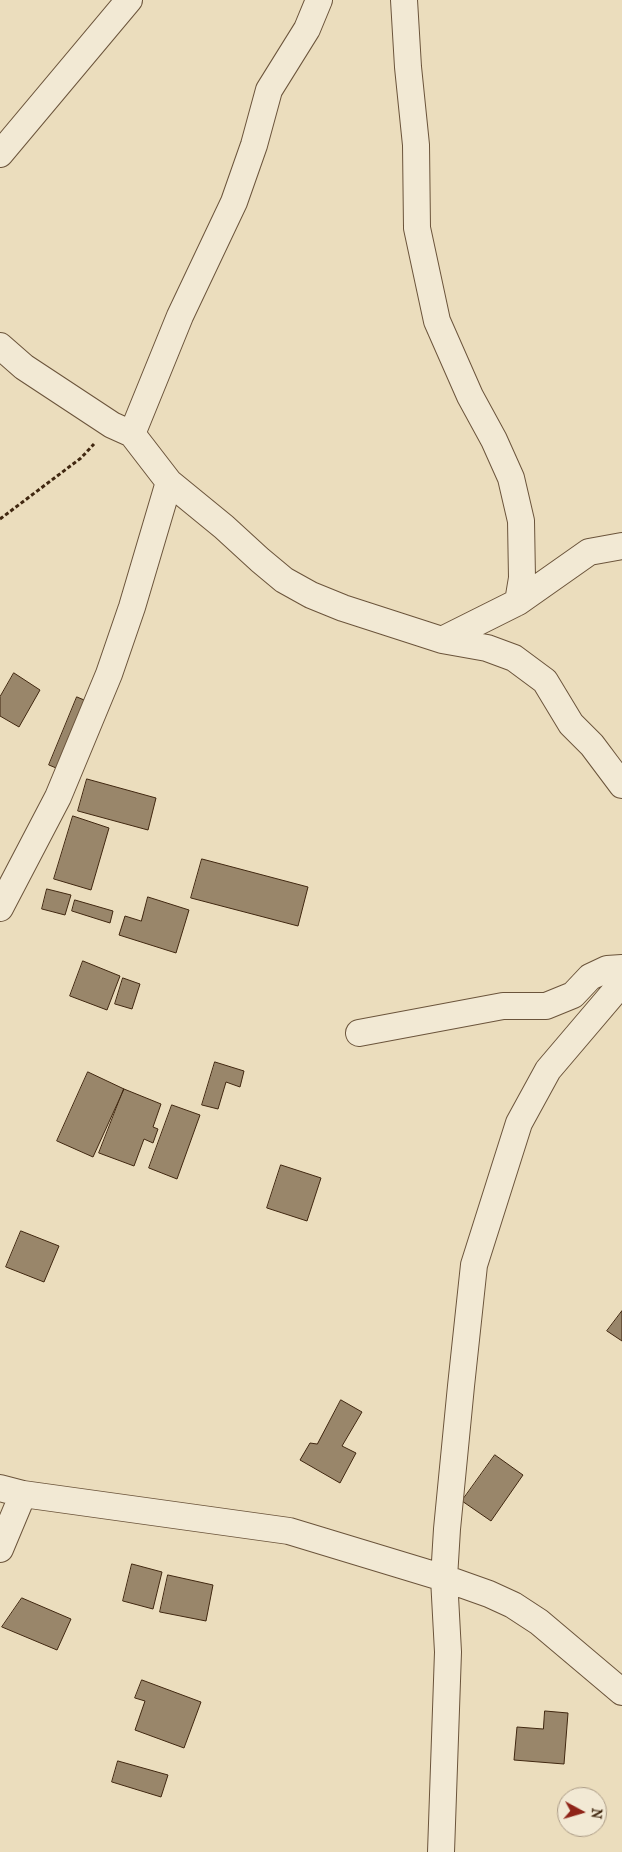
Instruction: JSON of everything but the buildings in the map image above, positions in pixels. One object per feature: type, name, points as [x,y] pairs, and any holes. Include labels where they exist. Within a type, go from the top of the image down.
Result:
[{"type":"street","points":[[0,154],[129,0]]},
{"type":"street","points":[[122,430],[180,316],[234,202],[254,145],[270,90],[307,29],[319,0]]},
{"type":"street","points":[[404,0],[408,68],[416,145],[417,228],[437,321],[470,396],[494,440],[511,478],[521,521],[522,578],[518,602]]},
{"type":"street","points":[[0,346],[24,367],[122,430],[169,482],[284,580],[311,596],[343,608],[442,640],[487,648],[514,658],[545,681],[571,724],[592,745],[622,785]]},
{"type":"street","points":[[0,908],[58,797],[109,674],[132,607],[169,482]]},
{"type":"street","points":[[442,640],[518,602],[589,552],[622,546]]},
{"type":"street","points":[[359,1033],[503,1006],[546,1006],[573,995],[590,977],[598,973],[607,969],[622,968]]},
{"type":"street","points":[[441,1852],[448,1652],[444,1578],[474,1265],[519,1122],[548,1070],[622,983]]},
{"type":"street","points":[[0,1549],[11,1491],[289,1530],[444,1578],[513,1605],[533,1618],[622,1692]]},
{"type":"path","points":[[0,519],[81,458],[122,430]]}]
